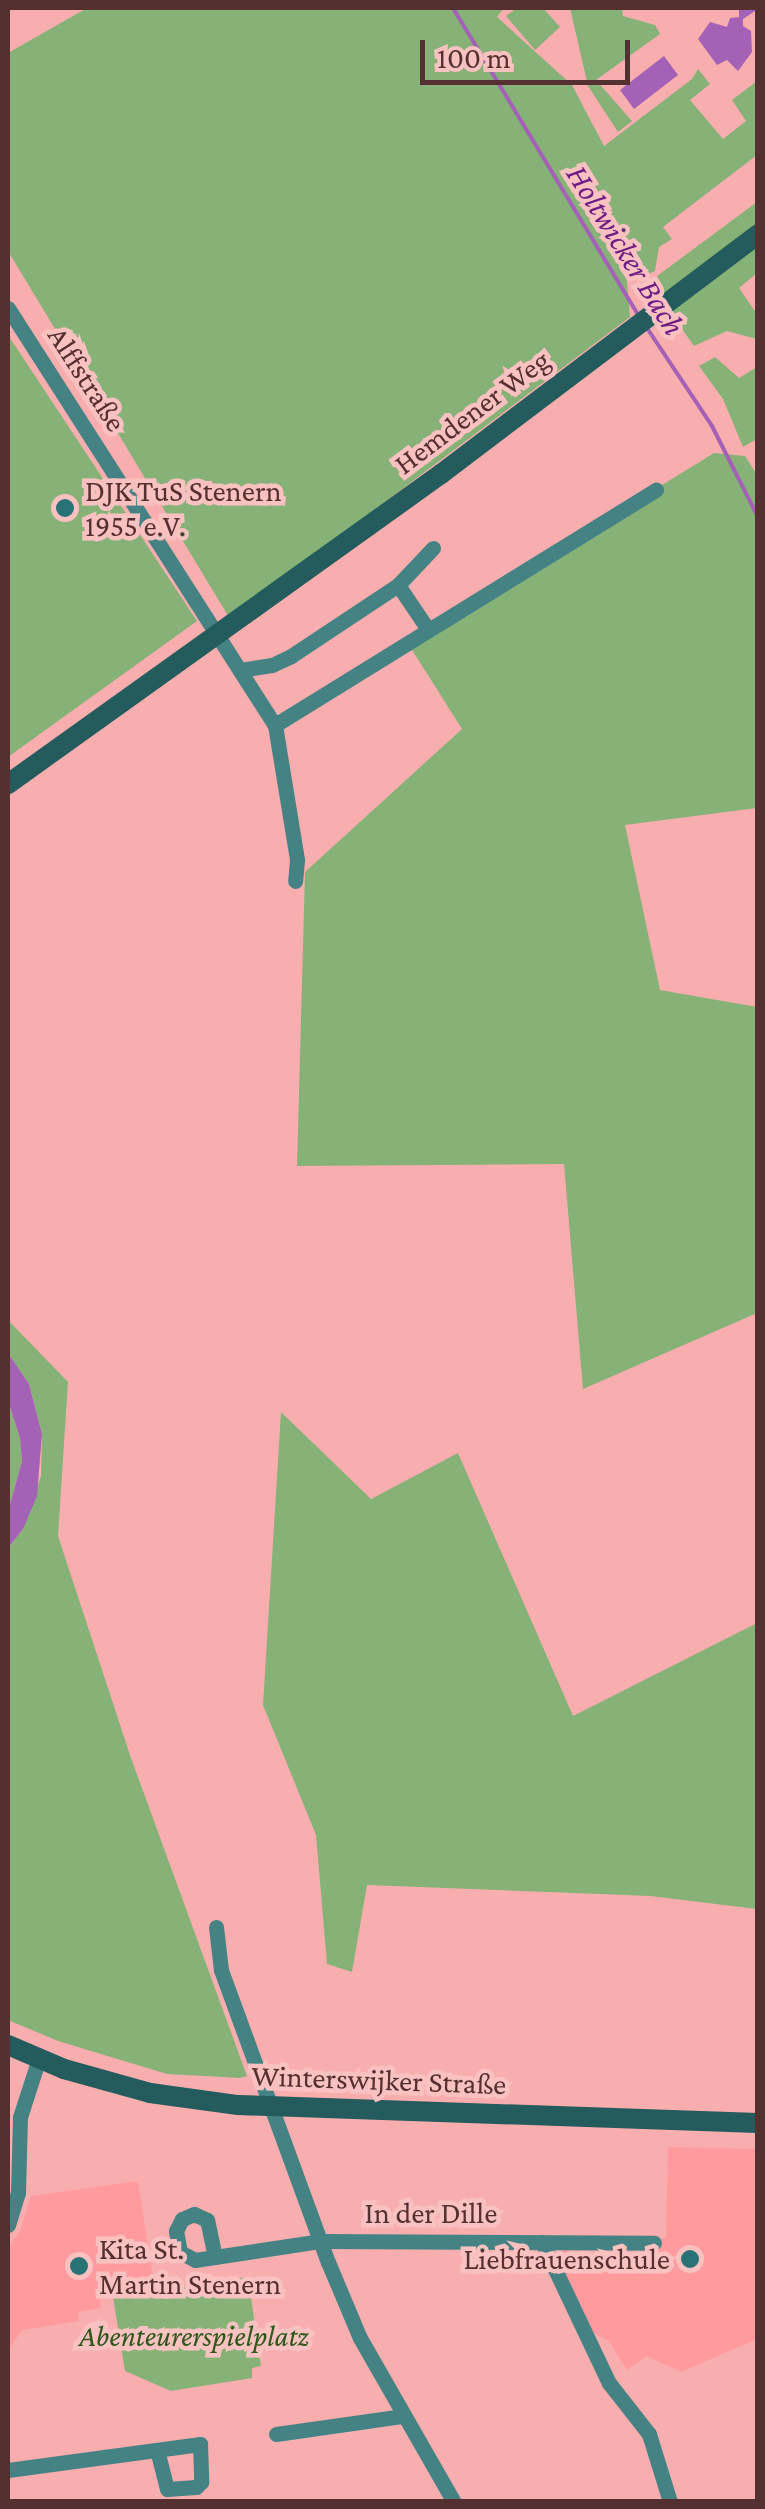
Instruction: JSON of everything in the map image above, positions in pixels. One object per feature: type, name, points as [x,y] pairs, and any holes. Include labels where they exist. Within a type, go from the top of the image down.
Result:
[{"type":"street","name":"Hemdener Weg","points":[[8,784],[441,474],[758,234]]},
{"type":"street","name":"Alffstraße","points":[[8,308],[217,632]]},
{"type":"street","points":[[274,725],[656,490]]},
{"type":"street","points":[[240,670],[272,666],[291,656],[398,586],[433,548]]},
{"type":"street","points":[[398,586],[427,628]]},
{"type":"street","points":[[217,632],[274,725],[297,860],[295,881]]},
{"type":"street","points":[[216,1927],[221,1970],[320,2241],[360,2338],[454,2502]]},
{"type":"street","name":"Winterswijker Straße","points":[[8,2045],[150,2093],[273,2108],[758,2124]]},
{"type":"street","points":[[8,2225],[18,2193],[20,2117],[39,2058]]},
{"type":"street","name":"In der Dille","points":[[215,2256],[320,2241],[654,2244]]},
{"type":"street","points":[[542,2242],[609,2383],[649,2434],[670,2502]]},
{"type":"street","points":[[276,2434],[402,2416]]},
{"type":"street","points":[[8,2470],[157,2450]]},
{"type":"shaded area","points":[[739,8],[758,9],[743,19],[743,26],[751,31],[752,52],[738,71],[727,60],[717,65],[698,39],[710,22],[727,27],[730,18],[739,17]]},
{"type":"shaded area","points":[[664,56],[678,75],[634,109],[620,90]]},
{"type":"shaded area","points":[[8,1353],[29,1384],[42,1434],[37,1496],[23,1529],[8,1548],[8,1512],[22,1461],[20,1438],[8,1401]]},
{"type":"shaded area","name":"Liebfrauenschule","points":[[668,2147],[757,2149],[757,2339],[681,2372],[647,2356],[627,2370],[608,2340],[590,2331],[558,2257],[561,2249],[568,2248],[577,2265],[621,2261],[628,2254],[659,2253],[660,2239],[666,2238]]},
{"type":"shaded area","name":"Kita St. Martin Stenern","points":[[138,2181],[154,2284],[99,2292],[101,2308],[78,2312],[79,2321],[22,2330],[8,2351],[8,2248],[20,2231],[31,2196]]},
{"type":"green space","points":[[87,8],[504,8],[497,17],[572,85],[604,146],[692,79],[698,69],[710,84],[690,100],[723,139],[746,121],[732,100],[757,81],[757,155],[663,227],[672,239],[659,247],[655,271],[644,276],[624,245],[630,317],[230,619],[8,251],[8,53]]},
{"type":"green space","points":[[517,8],[543,8],[560,27],[535,50],[506,16]]},
{"type":"green space","points":[[570,8],[622,8],[623,16],[655,25],[660,34],[596,80],[632,121],[618,132],[588,86]]},
{"type":"green space","points":[[757,202],[757,273],[739,288],[757,314],[757,339],[727,331],[694,346],[649,282]]},
{"type":"green space","name":"DJK TuS Stenern 1955 e.V.","points":[[8,335],[197,621],[8,757]]},
{"type":"green space","points":[[715,357],[739,378],[757,367],[757,439],[743,447],[723,399],[699,366]]},
{"type":"green space","points":[[714,453],[745,456],[758,476],[757,808],[625,825],[660,990],[757,1007],[757,1313],[583,1389],[564,1164],[297,1166],[305,872],[462,729],[407,642]]},
{"type":"green space","points":[[8,1320],[68,1382],[58,1536],[131,1758],[247,2076],[167,2074],[58,2041],[8,2020],[8,1548],[23,1529],[41,1476],[42,1434],[29,1384],[8,1353]]},
{"type":"green space","points":[[8,1401],[20,1438],[22,1461],[8,1512]]},
{"type":"green space","points":[[281,1412],[371,1499],[458,1453],[573,1716],[757,1623],[757,1909],[650,1896],[367,1885],[352,1972],[327,1964],[316,1835],[263,1705]]},
{"type":"green space","name":"Abenteurerspielplatz","points":[[248,2277],[261,2366],[252,2368],[252,2378],[171,2391],[125,2371],[113,2297]]},
{"type":"waterway","name":"Holtwicker Bach","points":[[453,8],[639,316]]},
{"type":"waterway","name":"Holtwicker Bach","points":[[647,328],[712,426],[758,517]]},
{"type":"place","name":"DJK TuS Stenern 1955 e.V.","points":[[65,508]]},
{"type":"place","name":"Liebfrauenschule","points":[[690,2259]]},
{"type":"place","name":"Kita St. Martin Stenern","points":[[79,2266]]}]
